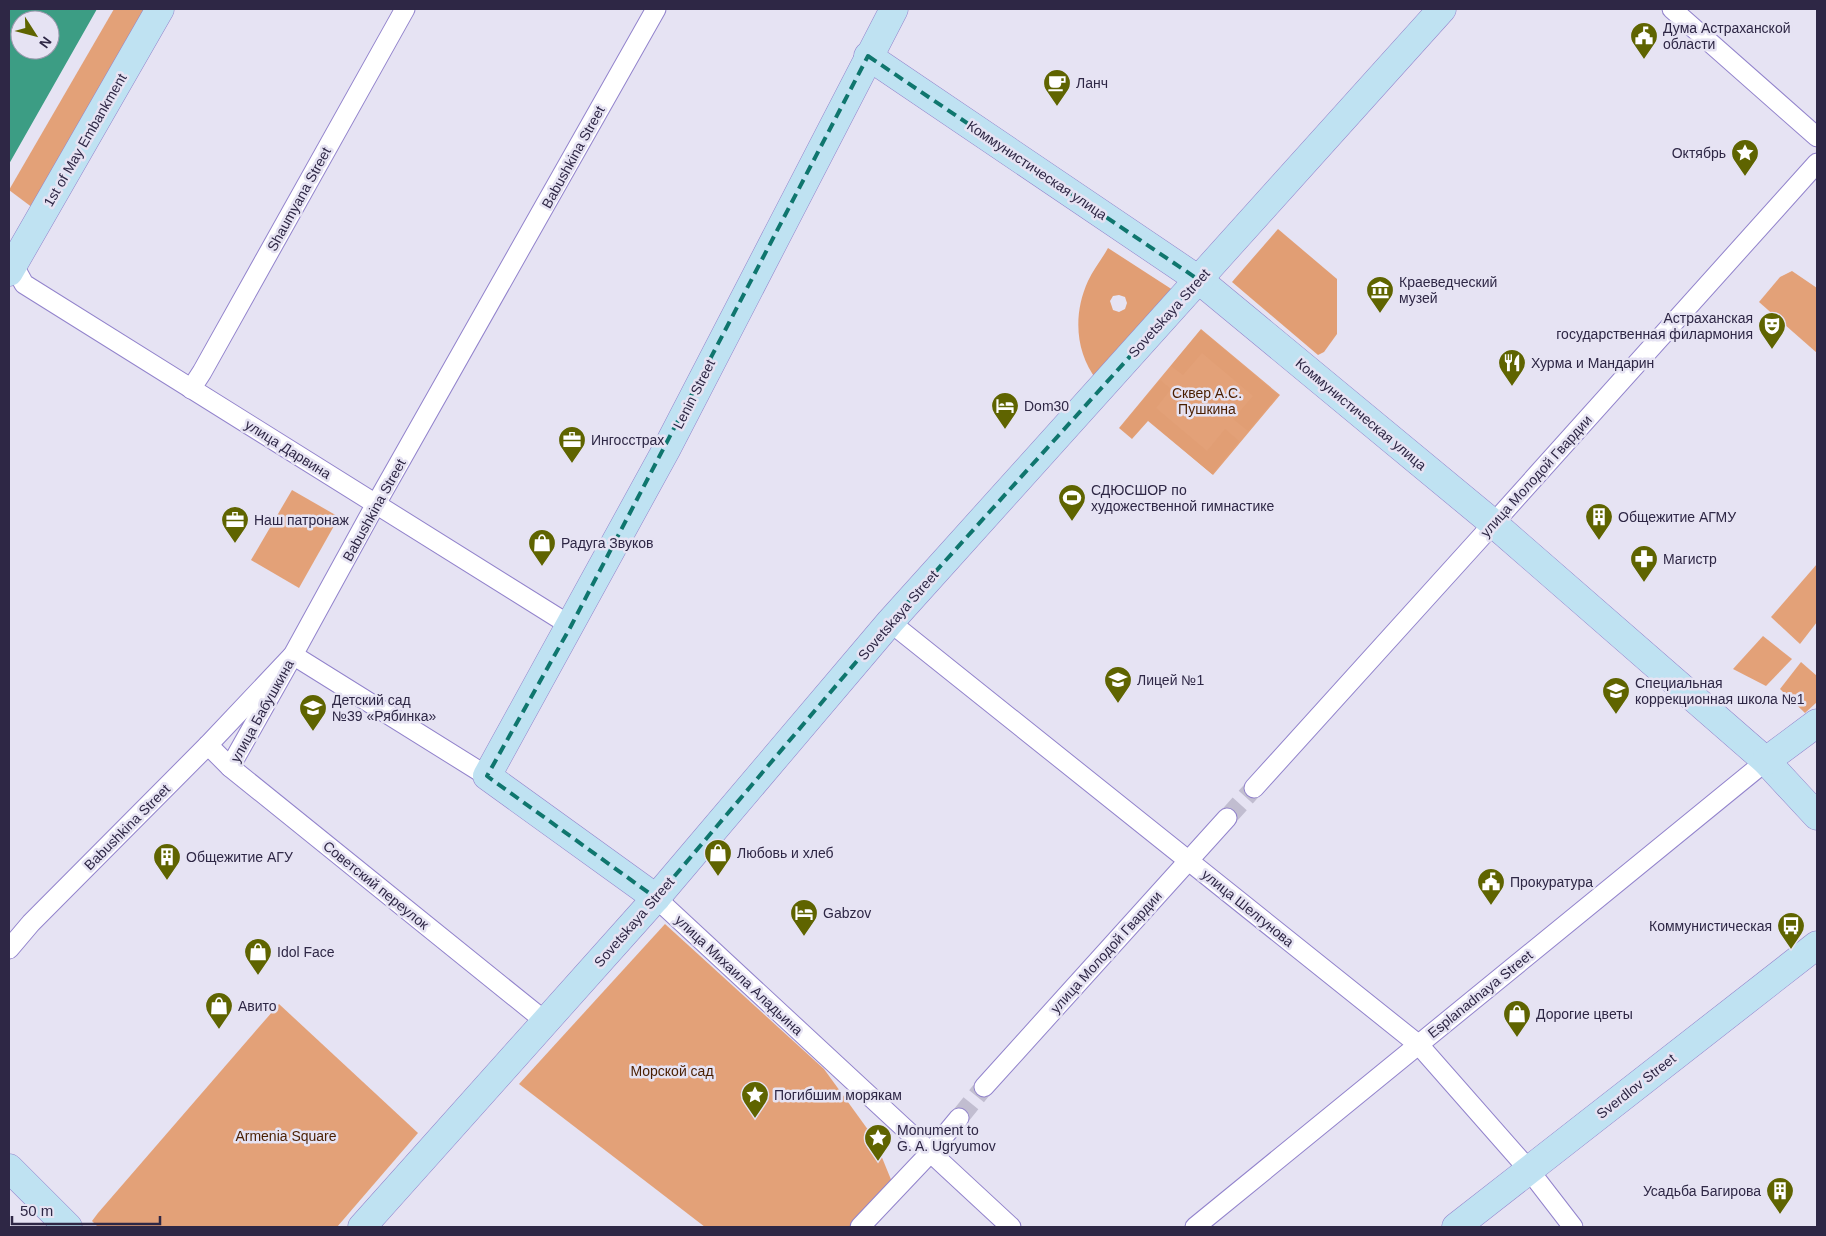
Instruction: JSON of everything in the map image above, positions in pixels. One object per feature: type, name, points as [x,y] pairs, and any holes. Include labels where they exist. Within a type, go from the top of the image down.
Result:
[{"type":"street","name":"1st of May Embankment","points":[[11,268],[160,9]]},
{"type":"street","name":"Shaumyana Street","points":[[191,388],[202,372],[405,9]]},
{"type":"street","name":"Babushkina Street","points":[[9,949],[31,924],[208,745],[293,655],[376,504],[656,9]]},
{"type":"street","name":"Lenin Street","points":[[487,776],[666,450],[868,56],[894,9]]},
{"type":"street","name":"Sovetskaya Street","points":[[362,1227],[656,898],[890,622],[1442,9]]},
{"type":"street","points":[[1672,9],[1817,137]]},
{"type":"street","name":"Коммунистическая улица","points":[[868,56],[1199,280],[1494,524],[1766,761],[1817,816]]},
{"type":"street","name":"улица Молодой Гвардии","points":[[1254,788],[1494,524],[1817,163]]},
{"type":"street","name":"улица Дарвина","points":[[11,268],[24,284],[571,626]]},
{"type":"street","name":"улица Шелгунова","points":[[890,622],[1419,1044],[1529,1170],[1573,1227]]},
{"type":"street","name":"улица Бабушкина","points":[[230,768],[293,655]]},
{"type":"street","name":"улица Михаила Аладьина","points":[[293,655],[487,776],[656,898],[1011,1227]]},
{"type":"street","points":[[1766,761],[1817,723]]},
{"type":"street","name":"Советский переулок","points":[[208,745],[230,768],[546,1022]]},
{"type":"street","name":"Esplanadnaya Street","points":[[1195,1227],[1766,761]]},
{"type":"street","name":"улица Молодой Гвардии","points":[[984,1087],[1227,818]]},
{"type":"street","name":"Sverdlov Street","points":[[1456,1227],[1817,945]]},
{"type":"street","points":[[860,1227],[930,1153],[959,1118]]},
{"type":"street","points":[[15,1182],[68,1227]]},
{"type":"highlighted area","points":[[868,56],[1199,280],[890,622],[656,898],[487,776],[571,626]]},
{"type":"green space","points":[[114,9],[150,9],[33,208],[9,190]]},
{"type":"green space","points":[[1792,271],[1817,288],[1817,353],[1759,302],[1780,277]]},
{"type":"green space","name":"Сквер А.С. Пушкина","points":[[1201,329],[1280,395],[1213,475],[1148,421],[1132,439],[1119,428]]},
{"type":"green space","points":[[292,490],[339,517],[299,588],[251,560]]},
{"type":"green space","points":[[1817,564],[1817,622],[1800,644],[1771,617]]},
{"type":"green space","points":[[1763,636],[1792,659],[1766,686],[1733,669]]},
{"type":"green space","points":[[1801,662],[1817,676],[1817,702],[1805,713],[1780,689]]},
{"type":"green space","name":"Морской сад","points":[[665,924],[824,1069],[874,1138],[892,1182],[851,1227],[705,1227],[519,1084]]},
{"type":"green space","name":"Armenia Square","points":[[279,1004],[418,1133],[337,1227],[98,1227],[92,1221],[98,1213]]},
{"type":"shaded area","points":[[9,9],[97,9],[9,164]]},
{"type":"shaded area","points":[[1278,229],[1337,279],[1337,334],[1324,352],[1318,355],[1232,282]]},
{"type":"shaded area","points":[[1108,248],[1176,292],[1097,380],[1084,357],[1078,319],[1083,294],[1088,281]],"holes":[[[1113,296],[1125,297],[1127,303],[1125,309],[1119,312],[1113,310],[1110,301]]]},
{"type":"shaded area","points":[[1201,330],[1278,395],[1248,431],[1233,419],[1253,396],[1202,353],[1183,375],[1171,366]]},
{"type":"shaded area","points":[[1160,380],[1171,389],[1156,408],[1207,451],[1225,429],[1239,441],[1212,474],[1148,420],[1132,438],[1120,428]]},
{"type":"tunnel","points":[[1227,818],[1254,788]]},
{"type":"tunnel","points":[[959,1118],[984,1087]]},
{"type":"place","name":"Дума Астраханской области","points":[[1644,60]]},
{"type":"place","name":"Ланч","points":[[1057,107]]},
{"type":"place","name":"Октябрь","points":[[1745,177]]},
{"type":"place","name":"Краеведческий музей","points":[[1380,314]]},
{"type":"place","name":"Астраханская государственная филармония","points":[[1772,350]]},
{"type":"place","name":"Хурма и Мандарин","points":[[1512,387]]},
{"type":"place","name":"Dom30","points":[[1005,430]]},
{"type":"place","name":"Ингосстрах","points":[[572,464]]},
{"type":"place","name":"СДЮСШОР по художественной гимнастике","points":[[1072,522]]},
{"type":"place","name":"Общежитие АГМУ","points":[[1599,541]]},
{"type":"place","name":"Наш патронаж","points":[[235,544]]},
{"type":"place","name":"Радуга Звуков","points":[[542,567]]},
{"type":"place","name":"Магистр","points":[[1644,583]]},
{"type":"place","name":"Лицей №1","points":[[1118,704]]},
{"type":"place","name":"Специальная коррекционная школа №1","points":[[1616,715]]},
{"type":"place","name":"Детский сад №39 «Рябинка»","points":[[313,732]]},
{"type":"place","name":"Любовь и хлеб","points":[[718,877]]},
{"type":"place","name":"Общежитие АГУ","points":[[167,881]]},
{"type":"place","name":"Прокуратура","points":[[1491,906]]},
{"type":"place","name":"Gabzov","points":[[804,937]]},
{"type":"place","name":"Коммунистическая","points":[[1791,950]]},
{"type":"place","name":"Idol Face","points":[[258,976]]},
{"type":"place","name":"Авито","points":[[219,1030]]},
{"type":"place","name":"Дорогие цветы","points":[[1517,1038]]},
{"type":"place","name":"Погибшим морякам","points":[[755,1119]]},
{"type":"place","name":"Monument to G. A. Ugryumov","points":[[878,1162]]},
{"type":"place","name":"Усадьба Багирова","points":[[1780,1215]]}]
